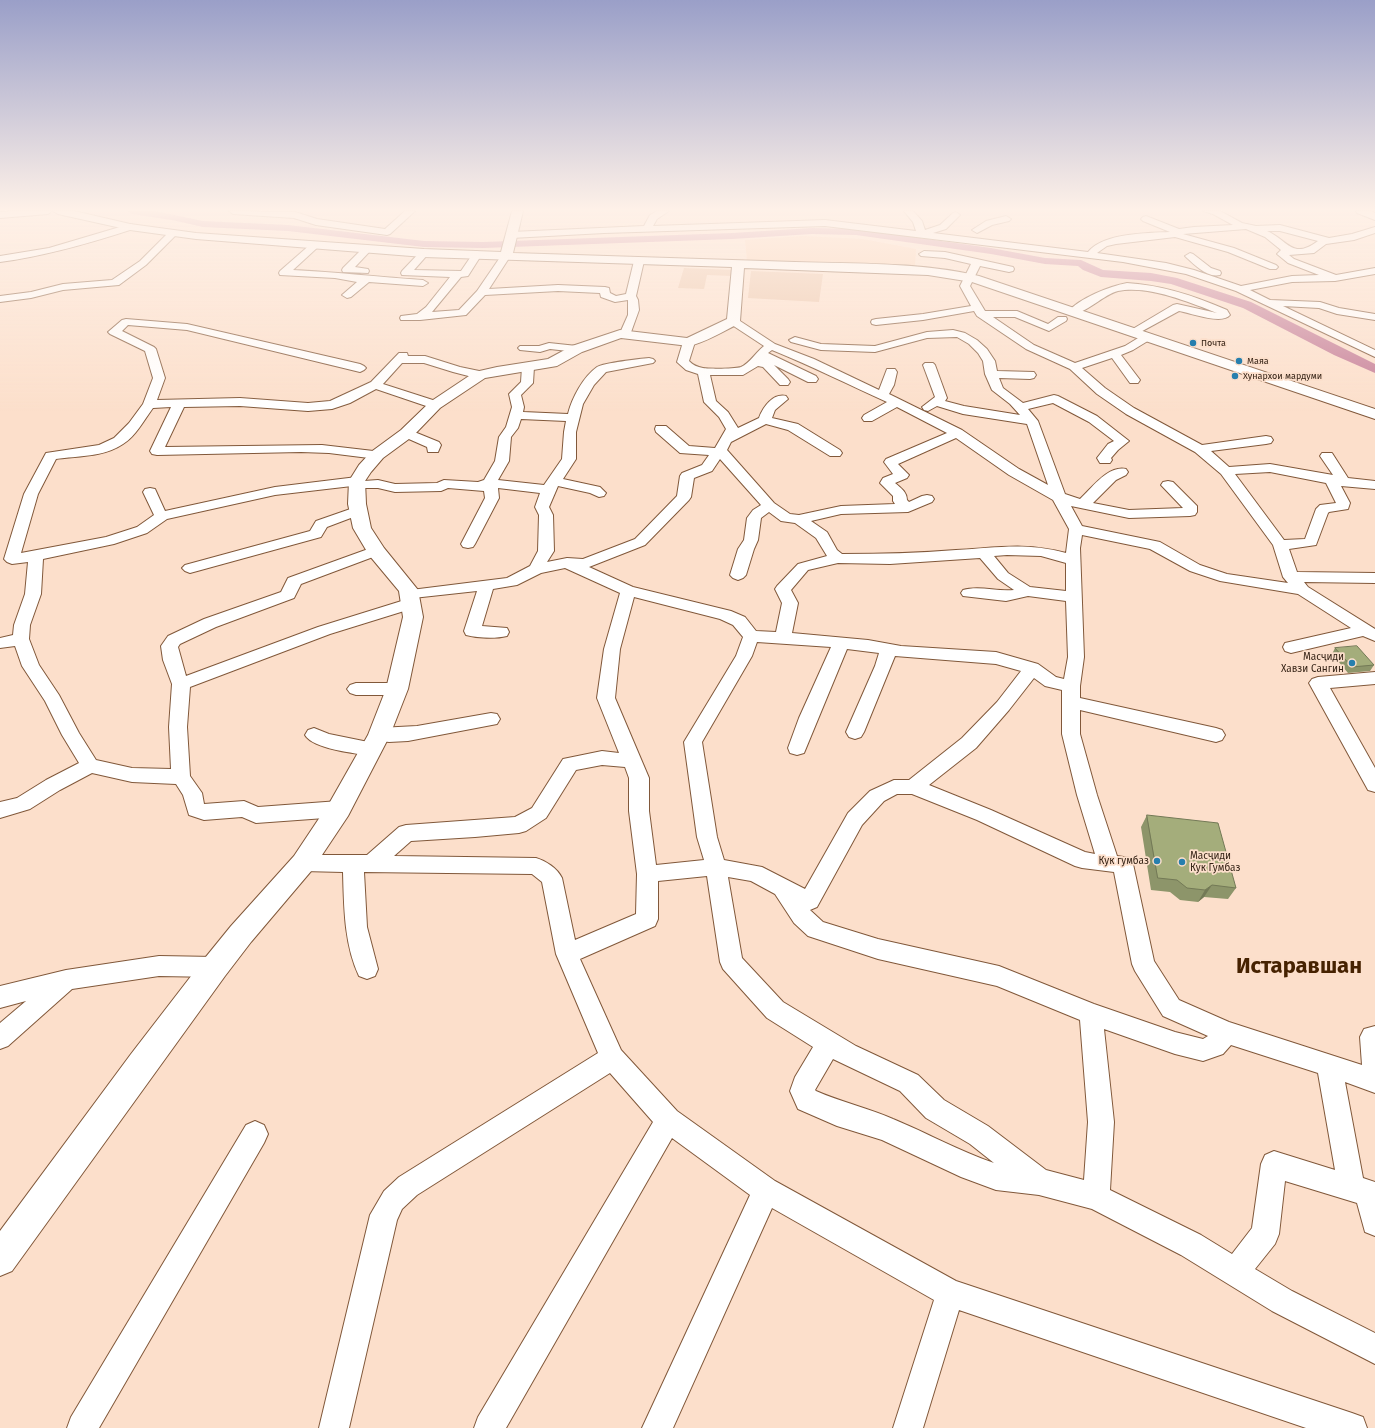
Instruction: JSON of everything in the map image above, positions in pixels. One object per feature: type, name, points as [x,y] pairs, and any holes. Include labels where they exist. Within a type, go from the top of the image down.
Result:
[{"type":"main road","points":[[0,1259],[142,1064],[215,967],[241,934],[303,863],[339,809],[375,742],[397,689],[413,617],[408,590],[376,551],[362,528],[357,504],[358,483],[364,469],[377,455],[407,433],[435,405],[480,375],[497,371],[526,358],[552,363],[577,349],[626,333],[689,342],[710,333],[733,321],[737,278]]},
{"type":"main road","points":[[972,278],[1375,414]]},
{"type":"street","points":[[0,299],[31,295],[63,287],[115,283],[123,278]]},
{"type":"street","points":[[347,278],[423,283]]},
{"type":"street","points":[[420,317],[430,309],[455,278]]},
{"type":"street","points":[[403,307],[411,312],[405,318],[462,313],[482,292],[491,278]]},
{"type":"street","points":[[626,333],[633,315],[634,307],[631,296],[635,278]]},
{"type":"street","points":[[970,278],[965,286],[979,311],[1030,347],[1074,367],[1101,391],[1130,410],[1200,449],[1226,471],[1280,545],[1291,577],[1302,590],[1371,633]]},
{"type":"street","points":[[1207,278],[1240,289],[1375,354]]},
{"type":"street","points":[[1248,278],[1254,286]]},
{"type":"street","points":[[1240,289],[1292,279],[1335,278]]},
{"type":"street","points":[[1353,278],[1366,283]]},
{"type":"street","points":[[347,295],[367,279]]},
{"type":"street","points":[[1073,312],[1115,288],[1129,286],[1197,301],[1223,312],[1225,315],[1219,317],[1177,308],[1135,332]]},
{"type":"street","points":[[482,292],[558,288],[605,290],[605,295],[615,299],[631,296]]},
{"type":"street","points":[[1266,302],[1320,305],[1337,311],[1375,317]]},
{"type":"street","points":[[876,322],[979,311],[1017,314],[1049,328],[1062,319]]},
{"type":"street","points":[[733,321],[771,346],[810,361],[851,382],[897,402],[957,433],[1014,472],[1059,497],[1083,505],[1129,514],[1190,512],[1190,506],[1168,485]]},
{"type":"street","points":[[360,368],[187,327],[126,322],[114,332],[150,349],[159,378],[149,404],[134,426],[119,440],[102,449],[51,456],[31,494],[12,559],[36,556],[109,541],[142,530],[162,516],[281,490],[358,483],[378,484],[395,488],[441,487],[444,484],[486,486],[552,485],[595,490],[599,493]]},
{"type":"street","points":[[794,340],[821,346],[875,349],[927,335],[953,333],[961,335],[983,351],[989,361],[991,374],[998,390],[1014,401],[1032,421],[1059,497],[1076,529],[1073,548],[1076,657],[1071,694],[1071,734],[1087,795],[1109,864]]},
{"type":"street","points":[[1074,367],[1129,348],[1147,337]]},
{"type":"street","points":[[689,342],[683,362],[690,368],[703,372],[743,372],[771,346]]},
{"type":"street","points":[[1114,353],[1134,380]]},
{"type":"street","points":[[149,404],[240,402],[308,407],[332,405],[346,400],[375,385],[400,357],[425,359],[457,370],[480,375]]},
{"type":"street","points":[[486,486],[502,461],[505,437],[512,428],[518,407],[515,394],[526,383],[526,358]]},
{"type":"street","points":[[758,358],[812,380]]},
{"type":"street","points":[[758,358],[784,382]]},
{"type":"street","points":[[536,569],[546,551],[546,515],[542,507],[552,485],[569,459],[570,432],[577,404],[589,383],[602,369],[649,361]]},
{"type":"street","points":[[917,413],[941,398],[941,391],[934,380],[929,365]]},
{"type":"street","points":[[181,684],[392,608],[410,598],[511,582],[536,569],[567,563],[585,564],[640,542],[684,497],[687,476],[707,468],[732,429],[724,415],[710,402],[703,372]]},
{"type":"street","points":[[880,395],[884,393],[889,384],[891,372]]},
{"type":"street","points":[[991,374],[1030,375]]},
{"type":"street","points":[[375,385],[435,405]]},
{"type":"street","points":[[661,430],[685,450],[721,447],[765,420],[769,408],[782,399]]},
{"type":"street","points":[[1019,408],[1054,399],[1093,419],[1122,441],[1108,453],[1104,458],[1105,460]]},
{"type":"street","points":[[868,418],[897,402]]},
{"type":"street","points":[[936,402],[963,410],[1032,421]]},
{"type":"street","points":[[178,403],[157,451],[316,449],[377,455]]},
{"type":"street","points":[[516,415],[573,418]]},
{"type":"street","points":[[765,420],[793,427],[835,454]]},
{"type":"street","points":[[407,433],[434,445],[433,449]]},
{"type":"street","points":[[908,508],[900,501],[900,495],[887,483],[888,481],[902,475],[891,462],[957,433]]},
{"type":"street","points":[[1200,449],[1266,440]]},
{"type":"street","points":[[721,447],[738,472],[769,506],[786,518],[799,519],[841,510],[908,508],[927,499]]},
{"type":"street","points":[[1280,545],[1311,542],[1321,512],[1325,508],[1343,506],[1338,480],[1327,456]]},
{"type":"street","points":[[1226,471],[1270,468],[1375,485]]},
{"type":"street","points":[[1083,505],[1111,477],[1121,472]]},
{"type":"street","points":[[468,544],[492,498],[486,486]]},
{"type":"street","points":[[150,492],[158,511],[162,516]]},
{"type":"street","points":[[738,575],[746,549],[751,540],[754,518],[769,506]]},
{"type":"street","points":[[190,568],[235,554],[316,534],[321,524],[359,510]]},
{"type":"street","points":[[799,519],[822,535],[831,552],[838,558]]},
{"type":"street","points":[[1076,529],[1155,545],[1174,554],[1195,568],[1225,578],[1302,590]]},
{"type":"street","points":[[783,637],[790,602],[783,589],[803,567],[838,558],[890,559],[984,552],[1001,549],[1037,550],[1074,561]]},
{"type":"street","points":[[339,809],[256,815],[244,808],[204,812],[196,810],[192,793],[181,776],[178,727],[181,684],[172,660],[169,646],[174,640],[210,623],[288,595],[294,581],[376,551]]},
{"type":"street","points":[[984,552],[1003,576],[1026,591],[1075,597]]},
{"type":"street","points":[[36,556],[33,594],[22,625],[21,639],[31,666],[53,699],[71,735],[90,766]]},
{"type":"street","points":[[567,563],[628,592],[725,615],[739,621],[751,636],[783,637],[841,643],[902,652],[996,658],[1032,668],[1071,694],[1164,724],[1216,735]]},
{"type":"street","points":[[1291,577],[1375,578]]},
{"type":"street","points":[[486,586],[484,597],[472,631],[501,632]]},
{"type":"street","points":[[969,593],[1005,595],[1021,594],[1026,591]]},
{"type":"street","points":[[567,954],[647,919],[647,874],[639,811],[639,778],[606,698],[612,649],[628,592]]},
{"type":"street","points":[[1291,647],[1371,633]]},
{"type":"street","points":[[751,636],[744,656],[693,742],[707,837],[716,867],[732,962],[775,1010],[847,1054],[909,1083],[935,1109],[979,1135],[1039,1182]]},
{"type":"street","points":[[0,643],[21,639]]},
{"type":"street","points":[[797,748],[808,718],[841,643]]},
{"type":"street","points":[[855,732],[884,666],[889,649]]},
{"type":"street","points":[[913,787],[969,743],[1003,706],[1032,668]]},
{"type":"street","points":[[1375,678],[1318,683],[1375,785]]},
{"type":"street","points":[[356,689],[397,689]]},
{"type":"street","points":[[314,735],[326,740],[375,742],[395,736],[422,733],[454,725],[491,719]]},
{"type":"street","points":[[361,864],[406,833],[475,830],[519,825],[539,813],[570,764],[602,758],[631,761]]},
{"type":"street","points":[[0,810],[23,804],[53,785],[90,766],[132,775],[181,776]]},
{"type":"street","points":[[647,874],[716,867],[755,873],[809,900],[854,819],[877,796],[894,787],[913,787],[984,814],[1082,860],[1109,864],[1123,864],[1143,964],[1171,1008],[1226,1032],[1375,1080],[1372,1037],[1375,1037]]},
{"type":"street","points":[[303,863],[536,866],[552,878],[567,954],[612,1058],[668,1120],[766,1190],[950,1294],[1352,1428]]},
{"type":"street","points":[[361,864],[356,927],[367,969]]},
{"type":"street","points":[[782,886],[802,916],[816,929],[878,949],[999,976],[1091,1014],[1175,1043],[1203,1050],[1216,1046],[1226,1032]]},
{"type":"street","points":[[0,997],[66,980],[160,966],[215,967]]},
{"type":"street","points":[[0,1038],[66,980]]},
{"type":"street","points":[[1091,1014],[1101,1122],[1096,1198]]},
{"type":"street","points":[[829,1043],[804,1085],[802,1091],[807,1100],[837,1113],[885,1128],[970,1168],[996,1177],[1039,1182],[1096,1198],[1191,1245],[1282,1301],[1375,1349]]},
{"type":"street","points":[[334,1428],[384,1215],[393,1200],[408,1186],[612,1058]]},
{"type":"street","points":[[1329,1064],[1365,1192],[1375,1222]]},
{"type":"street","points":[[489,1428],[668,1120]]},
{"type":"street","points":[[82,1428],[255,1134]]},
{"type":"street","points":[[1235,1272],[1265,1234],[1274,1164],[1365,1192]]},
{"type":"street","points":[[657,1428],[766,1190]]},
{"type":"street","points":[[908,1428],[950,1294]]},
{"type":"shaded area","points":[[681,278],[706,278],[704,289],[678,288]]},
{"type":"shaded area","points":[[750,278],[822,278],[819,302],[748,298]]},
{"type":"building","points":[[1357,646],[1374,665],[1352,667],[1335,648]]},
{"type":"building","name":"Масҷиди Кук Гумбаз","points":[[1147,815],[1218,823],[1236,888],[1212,885],[1205,890],[1187,888],[1177,880],[1158,878]]},
{"type":"waterway","points":[[1155,278],[1173,281],[1247,305],[1375,369]]},
{"type":"place","name":"Почта","points":[[1193,343]]},
{"type":"place","name":"Маяа","points":[[1239,361]]},
{"type":"place","name":"Хунархои мардуми","points":[[1235,376]]},
{"type":"place","name":"Масҷиди Хавзи Сангин","points":[[1352,663]]},
{"type":"place","name":"Кук гумбаз","points":[[1157,861]]},
{"type":"place","name":"Масҷиди Кук Гумбаз","points":[[1182,862]]},
{"type":"district","name":"Истаравшан","points":[[1299,967]]}]
